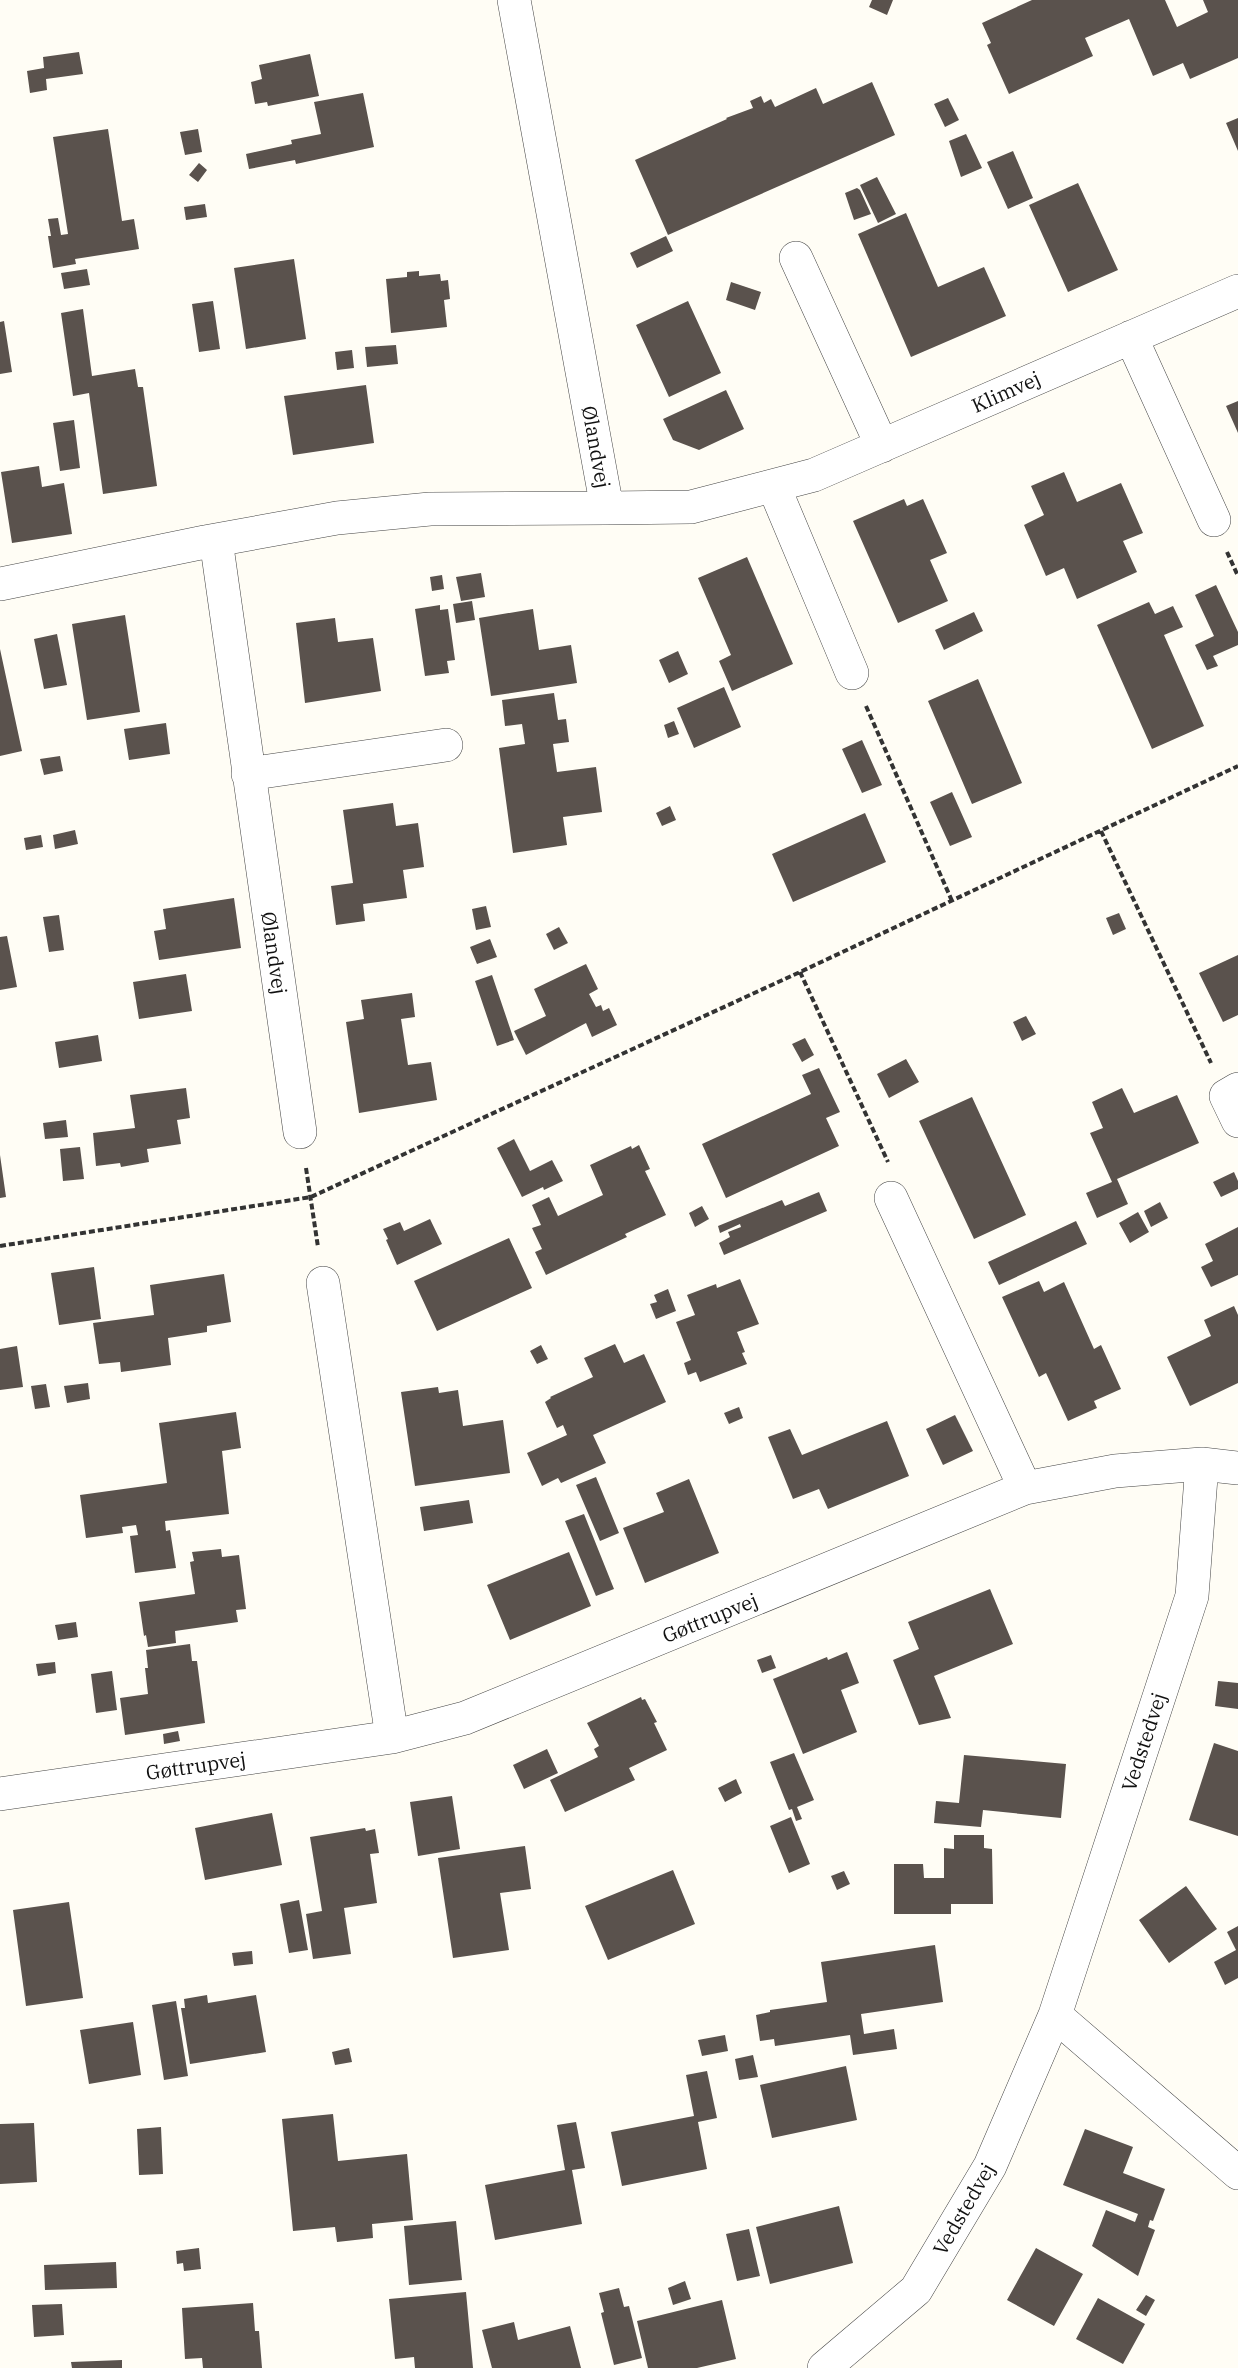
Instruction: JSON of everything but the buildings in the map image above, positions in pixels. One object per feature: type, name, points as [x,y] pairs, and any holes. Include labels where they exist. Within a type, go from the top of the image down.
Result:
[{"type":"street","name":"Ølandvej","points":[[0,584],[337,518],[430,509],[607,508],[514,0]]},
{"type":"street","points":[[796,258],[882,446]]},
{"type":"street","name":"Klimvej","points":[[607,508],[691,507],[814,476],[1238,291]]},
{"type":"street","points":[[1131,337],[1214,520]]},
{"type":"street","points":[[774,487],[852,673]]},
{"type":"street","name":"Ølandvej","points":[[216,540],[300,1132]]},
{"type":"street","points":[[248,774],[446,745]]},
{"type":"street","points":[[891,1198],[1025,1488]]},
{"type":"street","points":[[323,1283],[392,1737]]},
{"type":"street","name":"Gøttrupvej","points":[[0,1794],[392,1737],[465,1718],[1025,1488],[1115,1471],[1202,1464],[1238,1468]]},
{"type":"street","name":"Vedstedvej","points":[[824,2368],[915,2290],[990,2166],[1055,2015],[1192,1596],[1202,1464]]},
{"type":"street","points":[[1055,2015],[1238,2173]]},
{"type":"path","points":[[852,673],[952,900]]},
{"type":"path","points":[[0,1246],[311,1197],[800,972],[1238,766]]},
{"type":"path","points":[[1101,831],[1234,1102]]},
{"type":"path","points":[[800,972],[891,1169],[891,1198]]},
{"type":"path","points":[[300,1132],[323,1283]]}]
